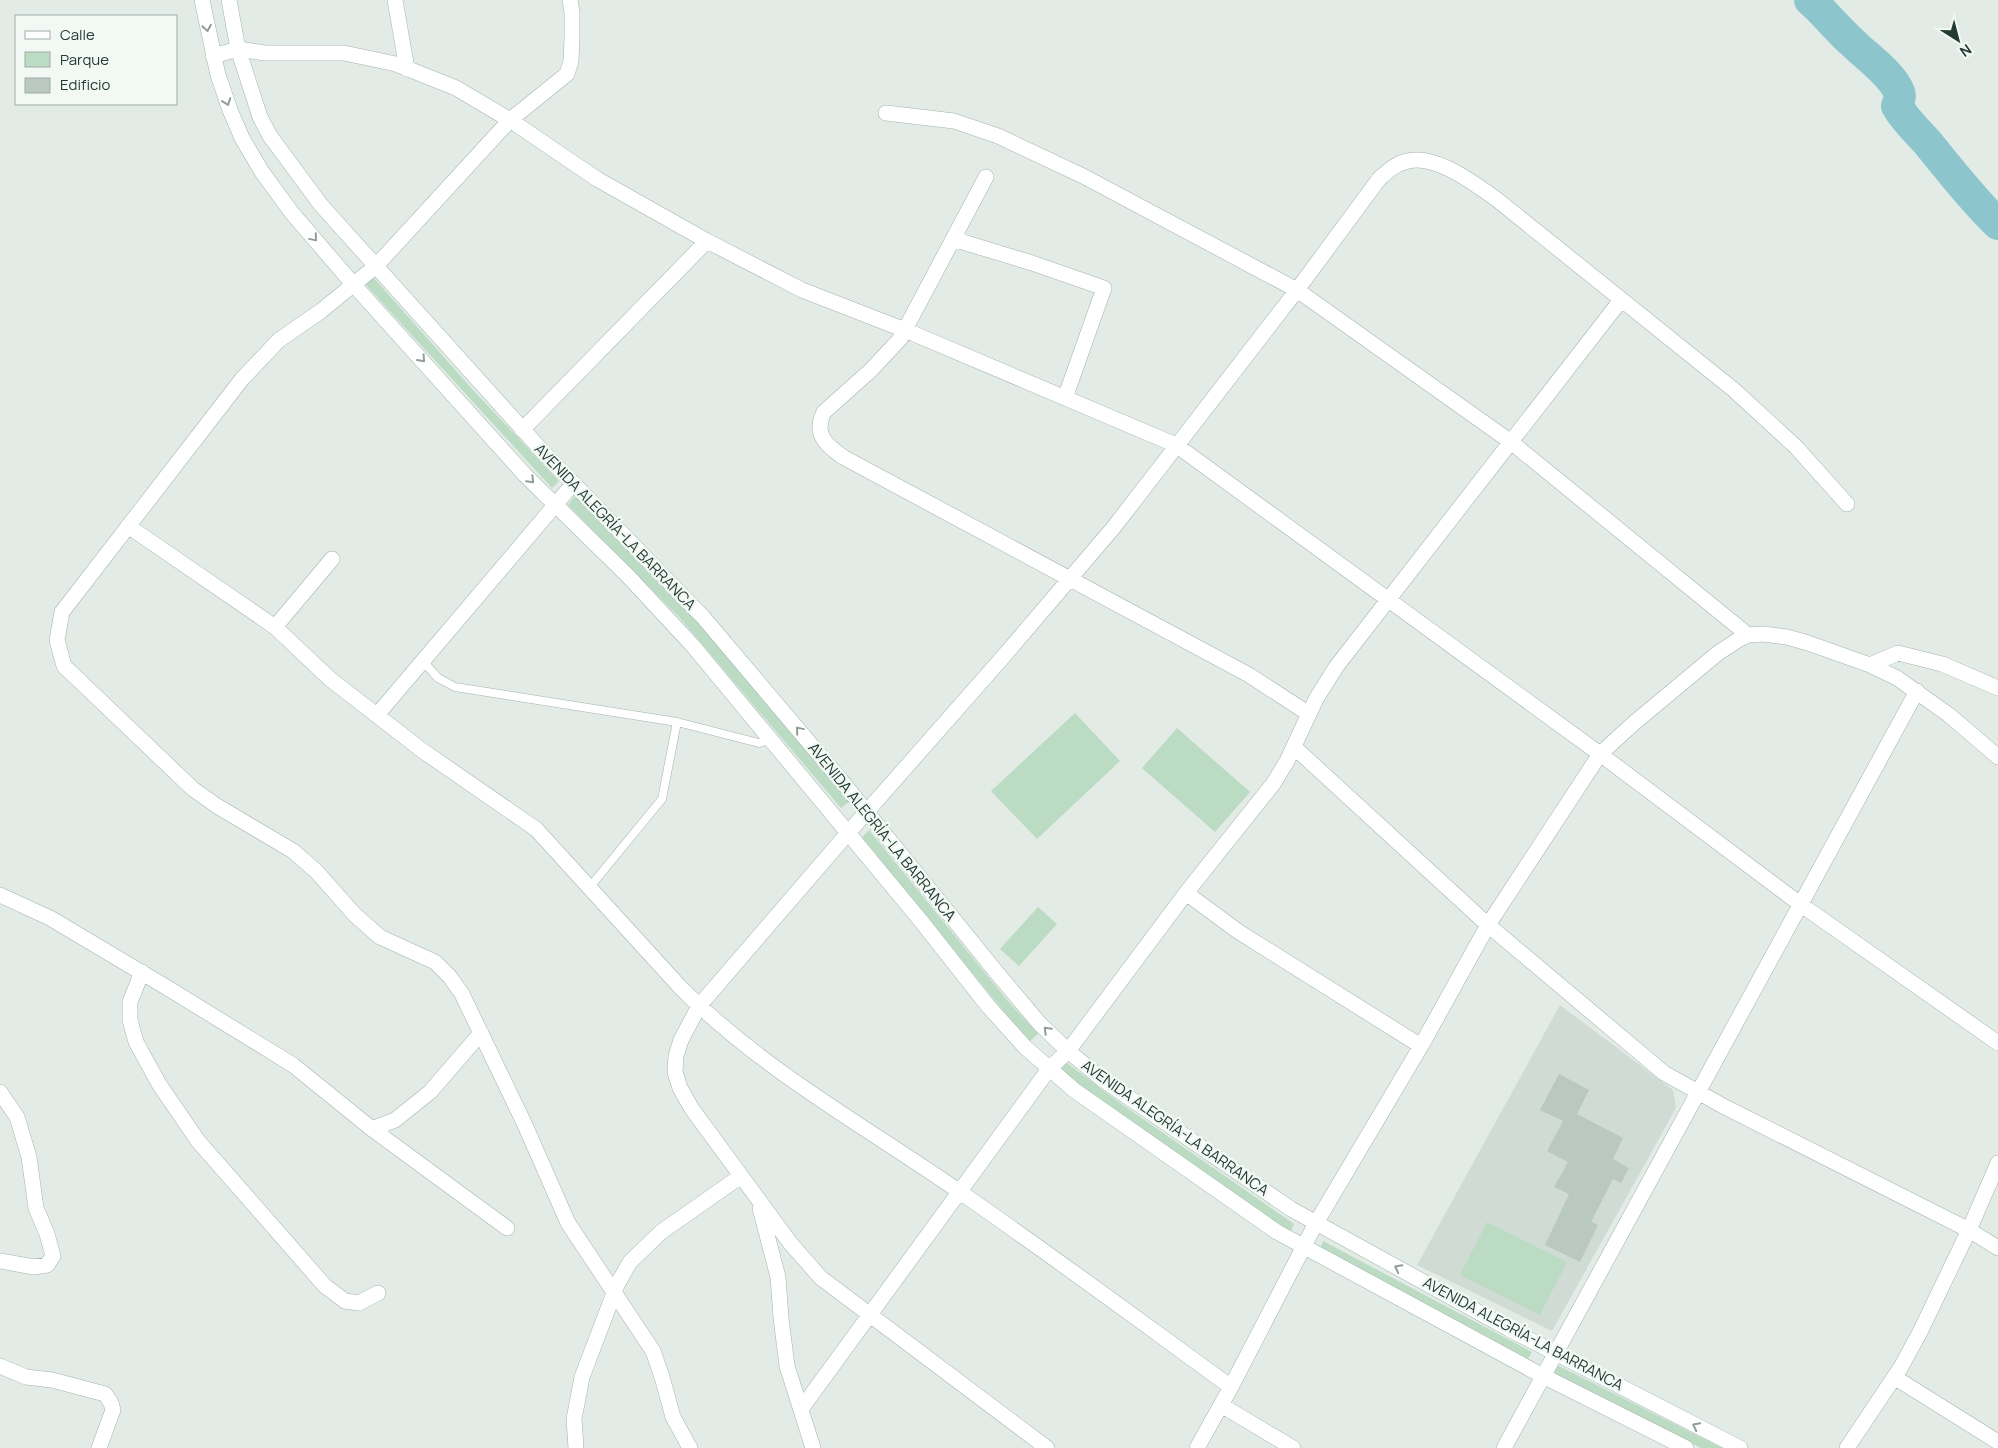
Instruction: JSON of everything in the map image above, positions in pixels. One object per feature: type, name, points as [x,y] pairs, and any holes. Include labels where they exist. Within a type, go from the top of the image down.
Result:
[{"type":"street","name":"AVENIDA ALEGRÍA-LA BARRANCA","points":[[202,0],[213,56],[230,110],[242,138],[262,172],[292,213],[525,475],[663,612],[693,646],[772,739],[988,1006],[1025,1047],[1048,1069],[1112,1118],[1277,1232],[1543,1376],[1686,1448]]},
{"type":"street","name":"AVENIDA ALEGRÍA-LA BARRANCA","points":[[229,0],[238,49],[252,97],[270,136],[321,205],[522,430],[703,617],[867,812],[1039,1023],[1068,1051],[1102,1079],[1291,1209],[1555,1353],[1740,1448]]},
{"type":"street","points":[[395,0],[408,69]]},
{"type":"street","points":[[570,0],[572,38],[571,61],[567,74],[510,120],[376,266],[321,311],[280,340],[242,379],[62,612],[57,640],[64,666],[194,789],[217,806],[293,851],[316,871],[355,915],[380,937],[435,962],[450,977],[462,994],[481,1033],[525,1125],[568,1223],[653,1351],[672,1417],[690,1448]]},
{"type":"street","points":[[213,56],[238,49],[265,53],[344,53],[396,64],[456,88],[510,120],[597,179],[802,290],[905,330],[1176,444],[1600,754],[1800,904],[1998,1043]]},
{"type":"street","points":[[886,113],[954,121],[998,136],[1083,176],[1297,290],[1511,442],[1748,636]]},
{"type":"street","points":[[1047,1448],[821,1278],[791,1244],[692,1109],[680,1088],[675,1072],[676,1056],[681,1040],[699,1006],[1114,526],[1297,290],[1379,180],[1391,168],[1408,160],[1426,160],[1470,181],[1495,198],[1621,300],[1696,357],[1764,416],[1796,447],[1847,504]]},
{"type":"street","points":[[986,177],[905,330],[891,351],[824,412],[819,428],[826,443],[843,457],[1249,675],[1309,714]]},
{"type":"street","points":[[953,239],[1032,263],[1104,288],[1065,398]]},
{"type":"street","points":[[522,430],[707,240]]},
{"type":"street","points":[[801,1408],[1048,1069],[1068,1051],[1186,893],[1273,784],[1336,667],[1621,300]]},
{"type":"street","points":[[377,715],[573,484]]},
{"type":"street","points":[[128,526],[276,627],[330,679],[422,750],[536,829],[699,1006],[747,1048],[958,1191],[1231,1387]]},
{"type":"street","points":[[276,627],[332,559]]},
{"type":"street","points":[[1197,1448],[1231,1387],[1316,1223],[1421,1046],[1488,925],[1600,754],[1634,723],[1718,653],[1738,640],[1748,636],[1763,634],[1787,637],[1808,643],[1870,664],[1897,678],[1998,757]]},
{"type":"street","points":[[1870,664],[1898,653],[1942,664],[1998,688]]},
{"type":"street","points":[[1504,1448],[1917,692]]},
{"type":"street","points":[[1294,747],[1488,925],[1664,1073],[1934,1214],[1969,1230],[1998,1248]]},
{"type":"street","points":[[1186,893],[1239,932],[1421,1046]]},
{"type":"street","points":[[0,895],[50,918],[293,1065],[372,1129],[507,1228]]},
{"type":"street","points":[[142,972],[130,1002],[130,1020],[136,1042],[159,1084],[198,1141],[325,1286],[345,1300],[359,1303],[378,1293]]},
{"type":"street","points":[[372,1129],[395,1120],[430,1092],[481,1033]]},
{"type":"street","points":[[0,1092],[17,1117],[29,1157],[36,1208],[47,1234],[53,1256],[47,1265],[34,1267],[0,1261]]},
{"type":"street","points":[[1847,1448],[1894,1377],[1920,1332],[1969,1230],[1998,1163]]},
{"type":"street","points":[[576,1448],[574,1420],[582,1377],[614,1294],[630,1262],[661,1232],[741,1176]]},
{"type":"street","points":[[758,1200],[778,1277],[780,1318],[787,1366],[813,1448]]},
{"type":"street","points":[[0,1366],[26,1377],[52,1380],[105,1394],[111,1402],[113,1410],[99,1448]]},
{"type":"street","points":[[1894,1377],[1998,1442]]},
{"type":"street","points":[[1221,1405],[1293,1448]]},
{"type":"lane","points":[[422,660],[438,678],[455,687],[677,722],[758,743],[772,739]]},
{"type":"lane","points":[[589,888],[662,799],[677,722]]},
{"type":"shaded area","points":[[1560,1005],[1673,1090],[1676,1108],[1552,1331],[1417,1265]]},
{"type":"green space","points":[[373,277],[473,390],[559,481],[552,488],[365,284]]},
{"type":"green space","points":[[575,496],[704,629],[849,802],[841,808],[680,618],[568,505]]},
{"type":"green space","points":[[1075,713],[1120,761],[1037,839],[991,791]]},
{"type":"green space","points":[[1177,728],[1250,792],[1215,832],[1142,768]]},
{"type":"green space","points":[[869,830],[1007,1000],[1038,1034],[1030,1041],[1014,1024],[862,837]]},
{"type":"green space","points":[[1038,907],[1057,924],[1019,966],[1000,949]]},
{"type":"green space","points":[[1064,1061],[1123,1105],[1294,1224],[1290,1233],[1077,1083],[1058,1068]]},
{"type":"green space","points":[[1487,1222],[1567,1262],[1540,1315],[1460,1275]]},
{"type":"green space","points":[[1323,1241],[1532,1352],[1528,1359],[1320,1249]]},
{"type":"green space","points":[[1555,1364],[1722,1448],[1701,1448],[1552,1372]]},
{"type":"building","points":[[1559,1074],[1589,1090],[1577,1114],[1623,1138],[1613,1159],[1629,1168],[1621,1183],[1613,1179],[1591,1222],[1598,1225],[1580,1262],[1545,1245],[1569,1194],[1554,1187],[1568,1162],[1547,1151],[1563,1121],[1540,1110]]},
{"type":"waterway","points":[[1810,0],[1891,79],[1899,92],[1900,97],[1897,106],[1904,116],[1998,224]]}]
